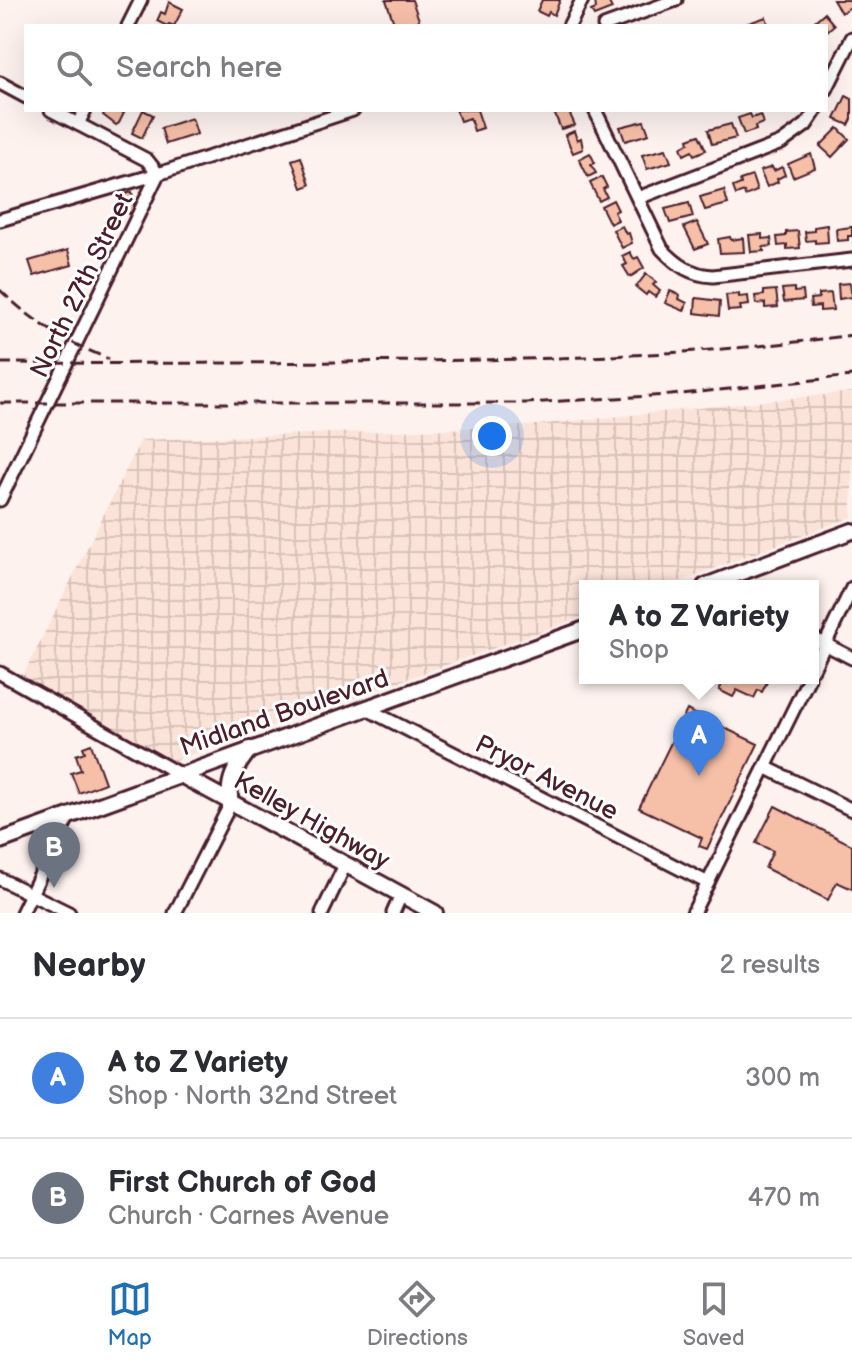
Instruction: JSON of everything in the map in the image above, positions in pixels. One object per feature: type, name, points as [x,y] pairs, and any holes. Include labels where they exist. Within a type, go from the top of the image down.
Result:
[{"type":"main road","points":[[724,580],[852,531]]},
{"type":"main road","name":"Midland Boulevard","points":[[0,841],[579,631]]},
{"type":"main road","points":[[231,803],[228,789],[230,778],[250,749]]},
{"type":"main road","name":"Kelley Highway","points":[[179,774],[435,913]]},
{"type":"street","points":[[129,24],[141,0]]},
{"type":"street","points":[[570,24],[582,0]]},
{"type":"street","points":[[610,24],[676,0]]},
{"type":"street","points":[[828,86],[852,38]]},
{"type":"street","points":[[0,83],[24,96]]},
{"type":"street","points":[[55,112],[147,160],[158,174]]},
{"type":"street","points":[[78,124],[84,112]]},
{"type":"street","points":[[0,220],[158,174],[347,112]]},
{"type":"street","points":[[599,112],[662,249],[674,262],[699,275],[713,276],[852,260]]},
{"type":"street","points":[[638,198],[781,143],[806,125],[815,112]]},
{"type":"street","name":"North 27th Street","points":[[0,500],[158,174]]},
{"type":"street","points":[[819,656],[852,588]]},
{"type":"street","points":[[819,641],[852,658]]},
{"type":"street","name":"Kelley Highway","points":[[0,673],[179,774]]},
{"type":"street","points":[[693,913],[806,684]]},
{"type":"street","name":"Pryor Avenue","points":[[367,709],[708,883]]},
{"type":"street","points":[[765,767],[852,810]]},
{"type":"street","points":[[175,913],[231,803]]},
{"type":"street","points":[[22,913],[69,815]]},
{"type":"street","points":[[322,913],[345,865]]},
{"type":"street","points":[[0,879],[69,913]]},
{"type":"street","points":[[393,913],[401,895]]},
{"type":"shaded area","points":[[852,392],[852,517],[683,580],[579,580],[579,618],[174,761],[22,678],[141,440],[527,426]]},
{"type":"building","points":[[386,0],[412,0],[420,24],[394,24]]},
{"type":"building","points":[[542,0],[560,0],[554,15],[549,12],[547,16],[537,11]]},
{"type":"building","points":[[595,0],[608,0],[612,9],[594,16],[591,11],[596,9]]},
{"type":"building","points":[[833,0],[852,0],[852,6],[841,13]]},
{"type":"building","points":[[169,2],[183,9],[175,24],[157,21],[161,12],[165,14]]},
{"type":"building","points":[[824,13],[834,25],[828,30],[828,24],[811,24]]},
{"type":"building","points":[[766,17],[768,24],[746,24]]},
{"type":"building","points":[[846,96],[852,99],[849,125],[835,119]]},
{"type":"building","points":[[105,112],[124,113],[116,125],[103,115]]},
{"type":"building","points":[[142,112],[153,115],[142,138],[132,133]]},
{"type":"building","points":[[457,112],[478,112],[483,128],[474,131],[470,118],[460,121]]},
{"type":"building","points":[[554,112],[569,112],[575,125],[561,129]]},
{"type":"building","points":[[750,114],[752,118],[760,115],[763,123],[755,126],[756,130],[744,134],[738,118]]},
{"type":"building","points":[[192,118],[197,134],[166,144],[161,128]]},
{"type":"building","points":[[644,121],[649,134],[625,141],[620,127]]},
{"type":"building","points":[[731,124],[736,138],[712,144],[708,130]]},
{"type":"building","points":[[838,128],[849,139],[832,157],[820,146]]},
{"type":"building","points":[[574,131],[577,140],[581,138],[583,149],[573,153],[565,135]]},
{"type":"building","points":[[699,135],[706,150],[684,155],[681,147],[689,143],[688,139]]},
{"type":"building","points":[[666,149],[671,162],[647,169],[642,155]]},
{"type":"building","points":[[590,153],[595,163],[591,165],[596,173],[588,177],[579,159]]},
{"type":"building","points":[[811,154],[815,168],[793,177],[788,164]]},
{"type":"building","points":[[301,157],[310,185],[302,188],[292,160]]},
{"type":"building","points":[[772,167],[774,171],[782,167],[785,175],[767,187],[760,171]]},
{"type":"building","points":[[752,176],[757,191],[745,196],[744,192],[736,195],[733,187],[741,184],[740,180]]},
{"type":"building","points":[[602,177],[607,187],[603,189],[607,197],[599,201],[590,183]]},
{"type":"building","points":[[724,190],[728,204],[705,210],[700,197]]},
{"type":"building","points":[[132,192],[135,211],[126,214],[122,212],[118,196]]},
{"type":"building","points":[[613,200],[618,210],[614,212],[618,220],[610,224],[601,206]]},
{"type":"building","points":[[689,203],[693,217],[670,223],[665,209]]},
{"type":"building","points":[[697,222],[708,244],[695,249],[684,227]]},
{"type":"building","points":[[827,225],[828,242],[806,241],[805,232]]},
{"type":"building","points":[[622,226],[626,234],[629,233],[632,243],[622,248],[613,230]]},
{"type":"building","points":[[852,227],[852,236],[848,236],[848,240],[837,241],[836,229]]},
{"type":"building","points":[[798,231],[800,248],[778,246],[777,237]]},
{"type":"building","points":[[762,234],[762,239],[771,238],[772,246],[763,247],[764,251],[751,252],[749,235]]},
{"type":"building","points":[[730,237],[731,240],[743,238],[744,252],[720,253],[718,239]]},
{"type":"building","points":[[68,250],[72,265],[34,276],[29,261]]},
{"type":"building","points":[[630,252],[634,259],[638,257],[644,268],[630,277],[623,266],[627,264],[622,256]]},
{"type":"building","points":[[646,274],[656,282],[653,285],[660,291],[655,297],[648,292],[646,295],[636,287]]},
{"type":"building","points":[[850,283],[852,299],[839,299],[838,284]]},
{"type":"building","points":[[794,288],[794,292],[803,291],[804,300],[784,302],[782,289]]},
{"type":"building","points":[[776,290],[778,307],[765,308],[765,303],[756,304],[755,296]]},
{"type":"building","points":[[670,291],[680,295],[679,299],[687,303],[684,311],[665,303]]},
{"type":"building","points":[[831,293],[833,310],[820,311],[820,306],[811,307],[810,299]]},
{"type":"building","points":[[739,294],[739,297],[748,296],[749,305],[740,306],[741,310],[728,311],[726,295]]},
{"type":"building","points":[[696,298],[720,301],[719,316],[695,313]]},
{"type":"building","points":[[722,684],[766,684],[754,698],[737,690],[733,697],[719,690]]},
{"type":"building","points":[[687,710],[758,744],[707,849],[699,846],[702,838],[639,808]]},
{"type":"building","points":[[91,744],[105,783],[79,793],[71,773],[81,770],[76,755],[85,752],[83,747]]},
{"type":"building","points":[[775,806],[852,845],[852,889],[837,882],[828,900],[765,868],[773,851],[756,843]]},
{"type":"railway","points":[[0,290],[51,330],[109,359]]},
{"type":"railway","points":[[0,363],[581,357],[744,347],[852,335]]},
{"type":"railway","points":[[0,403],[527,403],[671,395],[852,376]]},
{"type":"place","name":"A to Z Variety","points":[[699,776]]},
{"type":"place","name":"First Church of God","points":[[54,888]]}]
